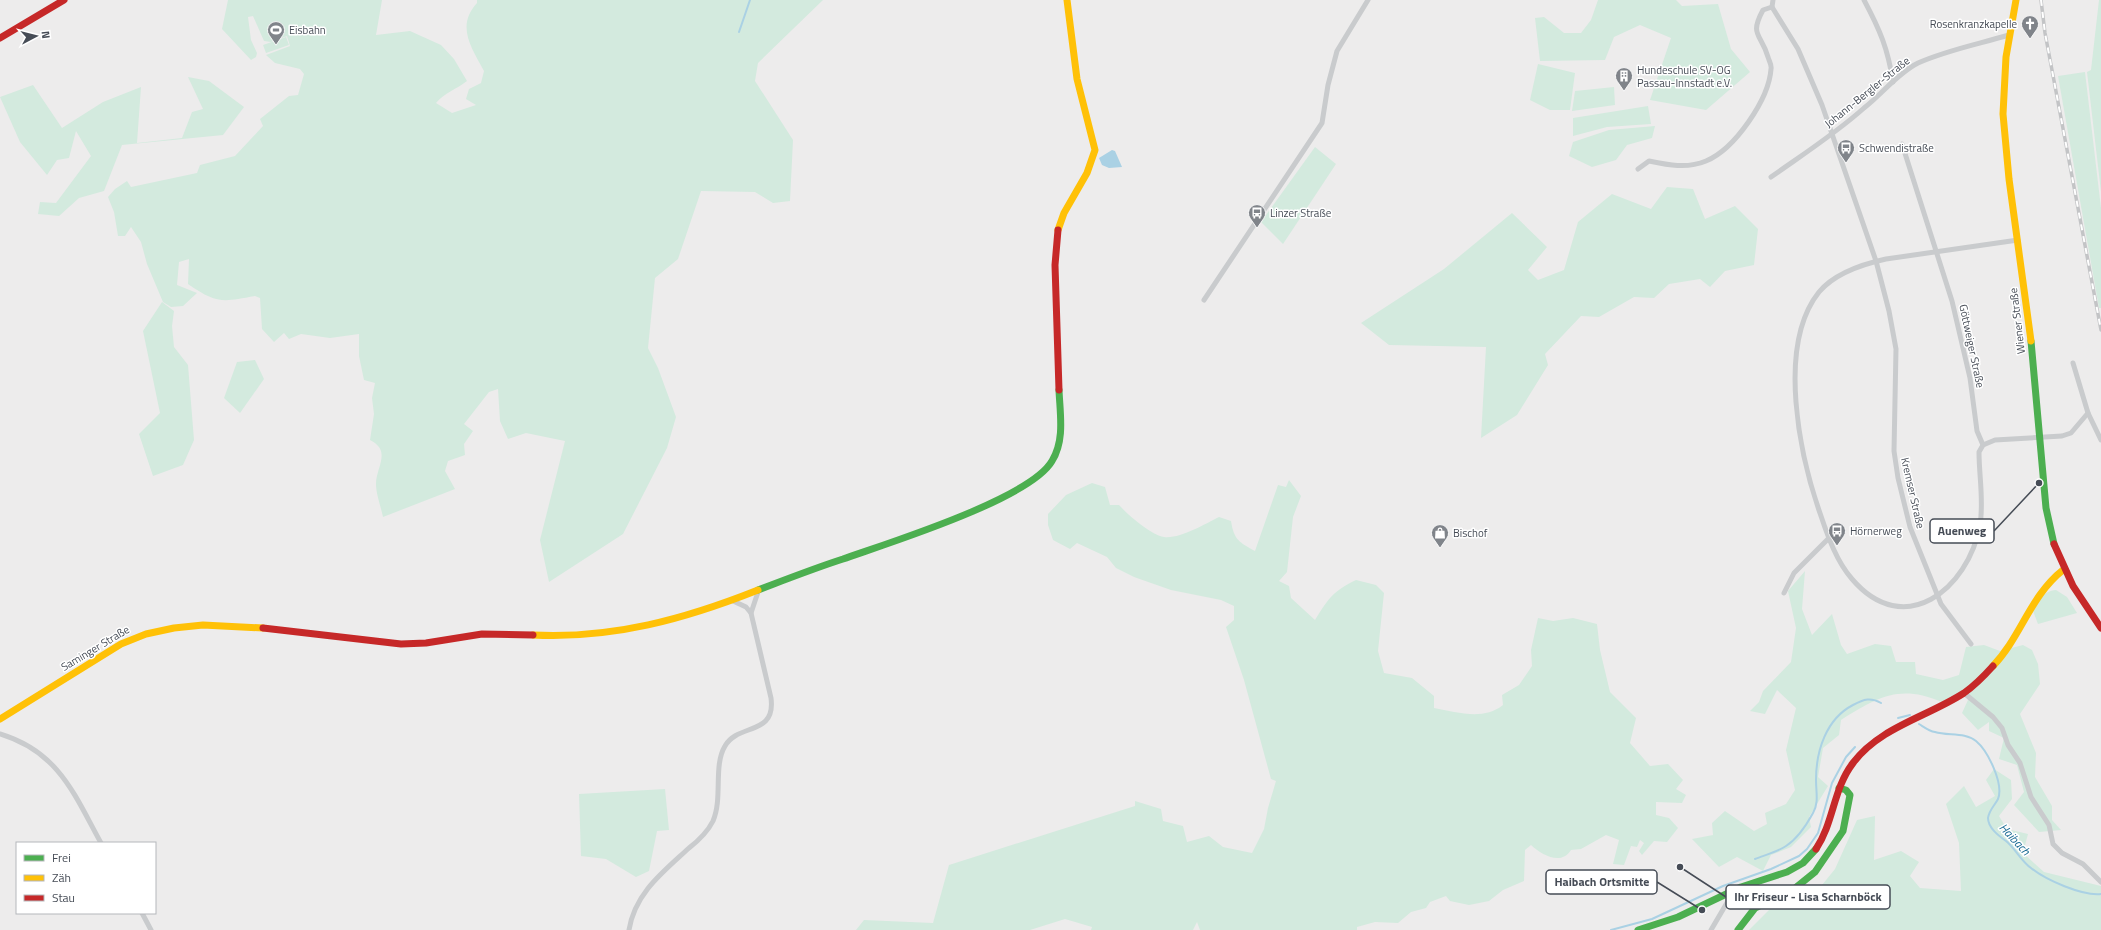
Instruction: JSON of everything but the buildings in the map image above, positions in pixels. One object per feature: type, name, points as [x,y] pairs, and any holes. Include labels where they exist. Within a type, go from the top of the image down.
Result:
[{"type":"street","points":[[0,38],[64,0]]},
{"type":"street","name":"Saminger Straße","points":[[0,719],[135,636],[173,627],[213,625],[236,626],[408,644],[481,634],[505,633],[574,637],[610,633],[681,617],[948,523],[1030,482],[1044,472],[1056,457],[1061,438],[1062,422],[1055,265],[1057,237],[1064,213],[1087,173],[1095,150],[1077,79],[1067,0]]},
{"type":"street","points":[[1204,300],[1322,123],[1328,85],[1337,51],[1368,0]]},
{"type":"street","points":[[1773,0],[1772,7],[1798,49],[1822,105],[1876,261]]},
{"type":"street","points":[[1864,0],[1882,34],[1889,58],[1893,82]]},
{"type":"street","name":"Wiener Straße","points":[[2016,0],[2009,35],[2004,82],[2003,113],[2006,149],[2031,337],[2048,521],[2054,547],[2063,570],[2078,596],[2101,628]]},
{"type":"street","points":[[1638,169],[1649,161],[1678,167],[1706,161],[1734,141],[1752,118],[1765,94],[1772,68],[1765,45],[1755,31],[1756,23],[1762,10],[1772,7]]},
{"type":"street","name":"Johann-Bergler-Straße","points":[[1771,177],[1832,134],[1865,108],[1893,82],[1917,64],[1940,55],[2009,35]]},
{"type":"street","name":"Göttweiger Straße","points":[[1902,144],[1952,301],[1970,378],[1977,432],[1983,445]]},
{"type":"street","points":[[2018,240],[1876,261],[1849,271],[1824,286],[1808,311],[1800,333],[1798,346],[1796,394],[1799,431],[1810,487],[1829,538],[1844,570],[1851,578],[1876,599],[1896,605],[1914,605],[1937,595],[1958,577],[1969,558],[1976,539],[1980,524],[1981,503],[1979,452],[1983,445],[1995,440],[2062,436],[2071,433],[2088,413]]},
{"type":"street","name":"Kremser Straße","points":[[1876,261],[1896,342],[1893,436],[1898,478],[1912,533],[1937,595],[1941,604],[1971,644]]},
{"type":"street","points":[[2073,363],[2088,413],[2101,440]]},
{"type":"street","points":[[1784,593],[1794,573],[1829,538]]},
{"type":"street","points":[[1638,930],[1679,917],[1727,893],[1751,883],[1787,872],[1809,858],[1825,834],[1839,788],[1848,768],[1860,753],[1896,729],[1964,693],[2001,657],[2016,635],[2039,591],[2052,578],[2063,570]]},
{"type":"street","points":[[751,613],[759,589]]},
{"type":"street","points":[[629,930],[636,906],[649,886],[694,843],[713,821],[719,791],[720,760],[724,746],[734,737],[763,724],[770,716],[772,711],[771,698],[751,613],[746,607],[731,600]]},
{"type":"street","points":[[1964,693],[1993,718],[2002,728],[2012,752],[2020,763],[2031,797],[2049,825],[2052,844],[2062,853],[2083,864],[2101,882]]},
{"type":"street","points":[[0,734],[34,749],[54,766],[70,788],[100,842]]},
{"type":"street","points":[[1738,930],[1755,908],[1804,882],[1820,866],[1845,826],[1850,795],[1846,790],[1839,788]]},
{"type":"street","points":[[1711,930],[1728,901],[1727,893]]},
{"type":"street","points":[[143,914],[152,930]]},
{"type":"green space","points":[[228,0],[382,0],[376,35],[410,31],[441,45],[454,59],[467,81],[443,96],[436,103],[452,113],[476,105],[466,99],[469,89],[481,83],[484,71],[474,53],[468,37],[467,28],[467,20],[477,3],[477,0],[823,0],[758,63],[755,81],[793,140],[790,201],[773,203],[755,192],[701,191],[678,259],[655,278],[648,348],[658,368],[676,417],[667,448],[623,534],[549,582],[540,540],[565,441],[526,433],[508,439],[500,421],[498,389],[489,392],[464,424],[473,431],[464,444],[465,455],[448,461],[445,471],[455,489],[383,517],[376,488],[382,454],[377,444],[370,440],[374,414],[372,398],[375,383],[364,380],[359,356],[359,334],[330,338],[301,334],[289,339],[284,333],[274,342],[262,329],[260,298],[255,296],[220,300],[198,291],[188,284],[189,259],[179,262],[177,285],[197,293],[183,306],[171,307],[163,302],[147,264],[141,242],[131,227],[125,236],[118,236],[114,212],[108,197],[115,189],[127,181],[131,187],[197,173],[200,165],[235,156],[263,126],[260,119],[289,96],[298,95],[304,74],[300,69],[275,63],[266,55],[290,46],[287,36],[271,42],[264,41],[253,16],[248,17],[251,40],[257,53],[256,57],[251,60],[222,29]]},
{"type":"green space","points":[[1598,0],[1676,0],[1682,6],[1718,4],[1731,49],[1750,72],[1706,110],[1650,100],[1671,38],[1640,25],[1614,37],[1605,60],[1540,61],[1535,18],[1544,17],[1564,33],[1581,33],[1591,20]]},
{"type":"green space","points":[[2099,0],[2101,0],[2101,192],[2087,72],[2091,70]]},
{"type":"green space","name":"Eisbahn","points":[[286,37],[289,45],[266,53],[263,45]]},
{"type":"green space","points":[[1538,64],[1575,73],[1570,110],[1550,110],[1530,100]]},
{"type":"green space","points":[[2085,72],[2101,208],[2101,308],[2099,308],[2058,76]]},
{"type":"green space","points":[[188,77],[209,81],[244,107],[223,135],[122,145],[104,191],[79,198],[59,216],[38,214],[40,202],[56,203],[91,156],[76,131],[69,158],[57,160],[47,175],[20,142],[0,97],[33,85],[62,128],[103,102],[141,87],[137,143],[182,138],[192,112],[203,109]]},
{"type":"green space","points":[[1614,87],[1615,105],[1572,111],[1575,91]]},
{"type":"green space","points":[[1648,106],[1651,124],[1607,127],[1573,136],[1573,118]]},
{"type":"green space","points":[[1655,126],[1652,138],[1627,145],[1616,160],[1592,167],[1569,156],[1573,142],[1609,130]]},
{"type":"green space","points":[[1315,147],[1336,164],[1283,244],[1261,222]]},
{"type":"green space","points":[[1667,187],[1693,189],[1705,219],[1735,206],[1758,229],[1754,265],[1725,271],[1710,287],[1700,279],[1669,284],[1654,298],[1634,297],[1599,317],[1581,316],[1545,354],[1548,365],[1517,415],[1481,438],[1486,347],[1389,345],[1361,323],[1444,269],[1512,213],[1547,247],[1528,270],[1538,280],[1564,270],[1578,222],[1612,194],[1651,209]]},
{"type":"green space","points":[[162,302],[174,311],[172,326],[174,347],[188,365],[194,440],[183,465],[153,476],[139,434],[160,413],[143,331]]},
{"type":"green space","points":[[255,360],[264,379],[240,413],[224,398],[237,362]]},
{"type":"green space","points":[[1289,480],[1301,496],[1293,517],[1287,572],[1279,581],[1289,586],[1291,598],[1315,620],[1332,596],[1348,584],[1356,580],[1376,585],[1384,593],[1378,651],[1384,673],[1412,678],[1434,696],[1434,708],[1461,713],[1478,714],[1487,713],[1503,705],[1502,695],[1519,685],[1532,666],[1531,650],[1538,618],[1553,621],[1573,618],[1597,624],[1600,650],[1610,692],[1636,718],[1630,743],[1650,766],[1668,764],[1683,780],[1676,789],[1686,795],[1682,803],[1656,802],[1656,815],[1669,818],[1678,828],[1667,842],[1654,841],[1642,855],[1639,851],[1644,843],[1640,840],[1637,847],[1631,846],[1624,865],[1613,864],[1619,840],[1606,835],[1581,849],[1571,850],[1567,855],[1557,858],[1540,852],[1531,845],[1525,850],[1524,881],[1503,890],[1489,901],[1469,905],[1450,901],[1446,896],[1430,902],[1426,908],[1411,912],[1398,923],[1375,922],[1357,927],[1357,930],[1200,930],[1197,922],[1193,930],[1091,930],[1092,927],[1065,919],[1030,930],[856,930],[864,920],[933,923],[949,865],[1135,806],[1135,801],[1161,809],[1163,821],[1183,826],[1187,842],[1209,836],[1223,847],[1252,853],[1264,829],[1268,808],[1276,781],[1271,779],[1244,680],[1226,627],[1234,620],[1234,606],[1221,600],[1171,590],[1134,577],[1116,568],[1107,557],[1077,543],[1070,549],[1053,540],[1048,525],[1048,514],[1066,495],[1092,483],[1105,487],[1110,505],[1119,505],[1140,524],[1153,533],[1164,537],[1177,536],[1219,517],[1231,521],[1238,540],[1255,551],[1278,485],[1286,487]]},
{"type":"green space","points":[[1805,571],[1802,609],[1812,635],[1832,614],[1841,645],[1847,654],[1875,644],[1891,646],[1896,662],[1915,662],[1916,674],[1943,680],[1959,675],[1966,647],[1984,645],[2000,651],[2023,645],[2032,650],[2038,664],[2040,684],[2020,714],[2036,753],[2035,777],[2052,806],[2052,820],[2061,830],[2039,832],[2014,805],[2024,792],[2017,765],[1999,759],[2004,738],[1989,731],[1989,722],[1978,730],[1962,713],[1968,700],[1965,690],[1942,702],[1913,694],[1901,694],[1878,699],[1841,720],[1839,735],[1823,748],[1818,777],[1828,786],[1809,817],[1811,827],[1791,847],[1771,855],[1763,871],[1737,857],[1719,867],[1692,839],[1713,835],[1712,823],[1725,811],[1754,831],[1767,824],[1765,813],[1786,804],[1795,790],[1786,750],[1796,708],[1777,690],[1765,714],[1750,711],[1759,702],[1763,691],[1791,662],[1796,628],[1788,591]]},
{"type":"green space","points":[[2056,590],[2067,597],[2077,613],[2038,624],[2033,611],[2039,600],[2045,594]]},
{"type":"green space","points":[[1994,769],[2011,780],[2012,799],[1999,816],[2007,829],[2028,834],[2023,853],[2044,872],[2101,886],[2101,930],[1749,930],[1772,907],[1818,890],[1835,869],[1857,820],[1875,816],[1874,860],[1901,851],[1919,862],[1910,876],[1920,888],[1961,891],[1959,843],[1946,804],[1964,786],[1976,807],[1995,796],[1986,780]]},
{"type":"green space","points":[[665,789],[669,830],[657,831],[649,871],[636,877],[606,859],[581,856],[579,794]]},
{"type":"water","points":[[1112,150],[1115,151],[1122,167],[1109,168],[1102,165],[1099,158]]},
{"type":"waterway","points":[[739,32],[750,0]]},
{"type":"waterway","name":"Haibach","points":[[1755,859],[1786,846],[1801,831],[1811,817],[1817,801],[1816,769],[1818,758],[1824,737],[1829,727],[1844,711],[1861,701],[1871,699],[1881,703]]},
{"type":"waterway","name":"Haibach","points":[[1898,718],[1910,715]]},
{"type":"waterway","name":"Haibach","points":[[1919,724],[1927,729],[1940,733],[1967,736],[1972,738],[1981,746],[1994,768],[1999,785],[1998,799],[1991,810],[1988,822],[1997,834],[2009,844],[2027,865],[2038,873],[2074,890],[2101,894]]},
{"type":"waterway","points":[[1611,930],[1652,919],[1723,886],[1771,869],[1799,856],[1807,849],[1818,833],[1832,783],[1846,757],[1855,747]]},
{"type":"railway","points":[[2041,0],[2045,33],[2101,330]]},
{"type":"traffic: fast","points":[[2031,341],[2046,508],[2054,544]]},
{"type":"traffic: fast","points":[[758,590],[956,518],[1016,490],[1039,475],[1052,461],[1059,444],[1061,427],[1059,390]]},
{"type":"traffic: fast","points":[[1738,930],[1755,908],[1794,889],[1815,872],[1843,831],[1850,795],[1846,790],[1839,788]]},
{"type":"traffic: fast","points":[[1638,930],[1678,917],[1741,887],[1787,872],[1803,863],[1816,849]]},
{"type":"traffic: slow","points":[[1058,230],[1064,213],[1087,173],[1095,150],[1077,79],[1067,0]]},
{"type":"traffic: slow","points":[[2016,0],[2006,57],[2003,114],[2009,179],[2031,341]]},
{"type":"traffic: slow","points":[[1993,666],[2003,655],[2042,592],[2063,570]]},
{"type":"traffic: slow","points":[[533,635],[592,634],[648,625],[703,610],[758,590]]},
{"type":"traffic: slow","points":[[0,719],[121,644],[146,634],[174,628],[203,625],[263,628]]},
{"type":"traffic: jam","points":[[0,38],[64,0]]},
{"type":"traffic: jam","points":[[1058,230],[1055,265],[1059,390]]},
{"type":"traffic: jam","points":[[2054,544],[2073,586],[2101,628]]},
{"type":"traffic: jam","points":[[263,628],[401,644],[426,643],[482,634],[533,635]]},
{"type":"traffic: jam","points":[[1816,849],[1827,828],[1837,795],[1846,773],[1864,751],[1890,731],[1964,693],[1979,681],[1993,666]]},
{"type":"place","name":"Rosenkranzkapelle","points":[[2030,39]]},
{"type":"place","name":"Eisbahn","points":[[276,45]]},
{"type":"place","name":"Hundeschule SV-OG Passau-Innstadt e.V.","points":[[1624,91]]},
{"type":"place","name":"Schwendistraße","points":[[1846,163]]},
{"type":"place","name":"Linzer Straße","points":[[1257,228]]},
{"type":"place","name":"Auenweg","points":[[2039,483]]},
{"type":"place","name":"Hörnerweg","points":[[1837,546]]},
{"type":"place","name":"Bischof","points":[[1440,548]]},
{"type":"place","name":"Ihr Friseur - Lisa Scharnböck","points":[[1680,867]]},
{"type":"place","name":"Haibach Ortsmitte","points":[[1702,910]]}]
